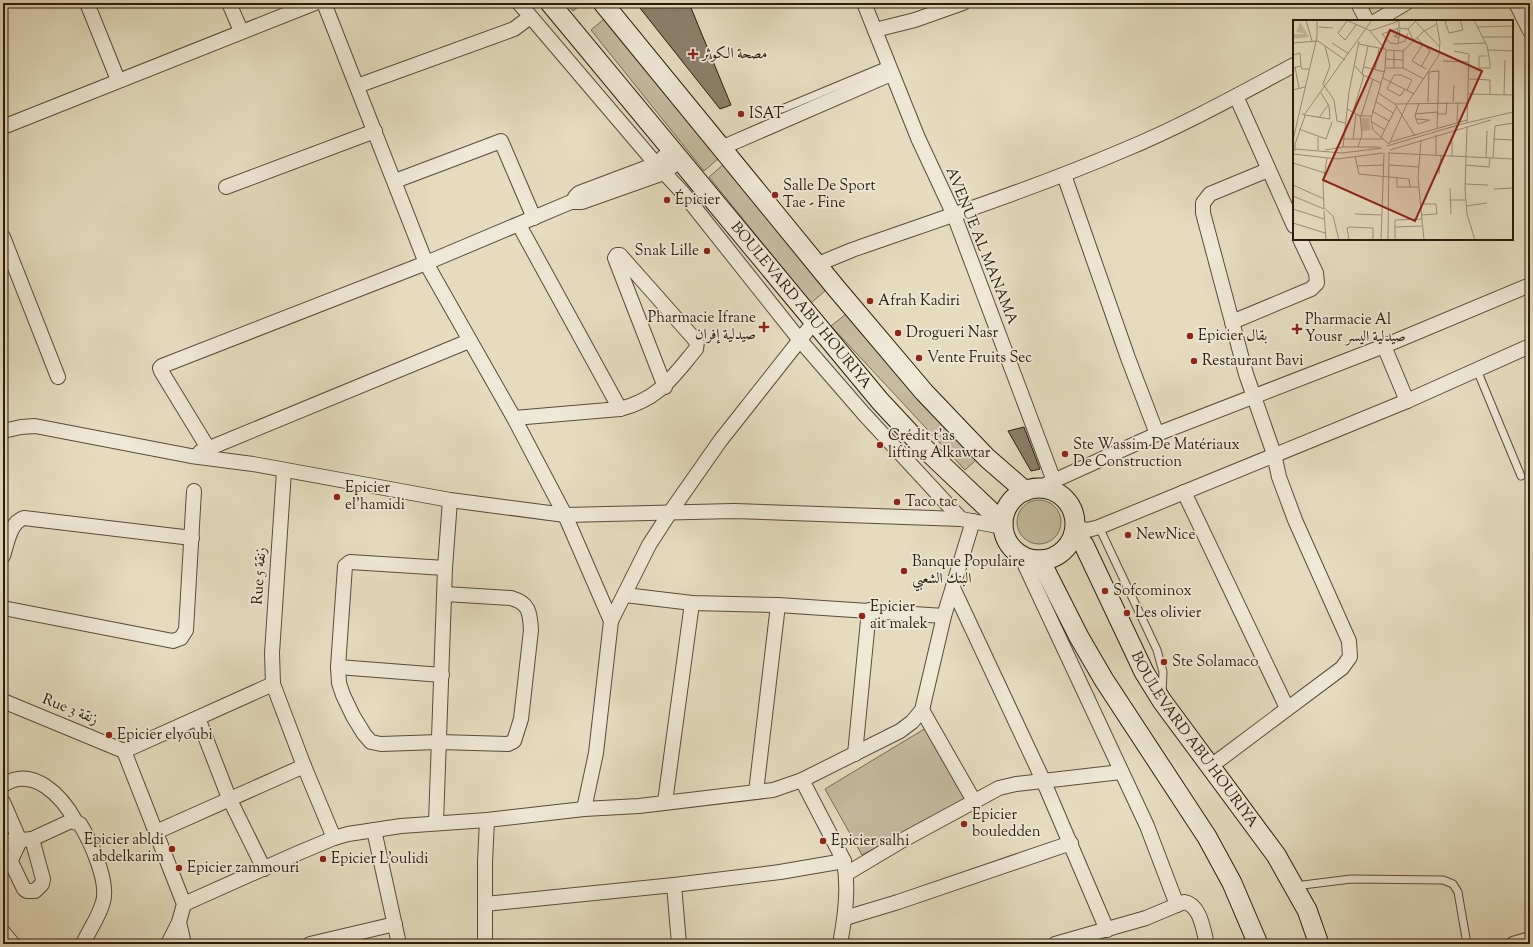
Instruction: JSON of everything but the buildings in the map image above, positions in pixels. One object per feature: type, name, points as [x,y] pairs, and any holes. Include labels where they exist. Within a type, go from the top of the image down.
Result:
[{"type":"main road","name":"BOULEVARD ABU HOURIYA","points":[[550,3],[880,401],[921,445],[1003,525]]},
{"type":"main road","points":[[603,3],[721,148],[924,392],[987,458],[1039,487],[1051,490],[1065,500],[1072,511],[1074,530],[1069,545],[1060,554],[1052,558],[1032,559],[1013,550],[1008,543],[1003,525],[1004,515],[1015,497],[1039,487]]},
{"type":"main road","name":"BOULEVARD ABU HOURIYA","points":[[1074,530],[1084,545],[1128,642],[1162,701],[1276,855],[1307,910],[1319,944]]},
{"type":"main road","points":[[1032,559],[1104,680],[1207,837],[1232,883],[1258,944]]},
{"type":"street","points":[[87,3],[118,80]]},
{"type":"street","points":[[230,3],[241,31]]},
{"type":"street","points":[[3,127],[241,31],[315,3]]},
{"type":"street","points":[[324,3],[395,181],[426,264],[514,418],[565,516],[611,621]]},
{"type":"street","points":[[519,3],[660,169],[683,193],[799,339],[864,414],[967,520]]},
{"type":"street","name":"AVENUE AL MANAMA","points":[[864,3],[918,138],[954,215],[1039,487]]},
{"type":"street","points":[[875,30],[915,20],[963,3]]},
{"type":"street","points":[[1358,3],[1366,20]]},
{"type":"street","points":[[1378,20],[1406,3]]},
{"type":"street","points":[[1516,3],[1530,31]]},
{"type":"street","points":[[357,86],[514,28],[530,17]]},
{"type":"street","points":[[818,264],[852,250],[1064,175],[1156,136],[1293,66]]},
{"type":"street","points":[[721,148],[890,69]]},
{"type":"street","points":[[1236,96],[1293,224]]},
{"type":"street","points":[[226,187],[375,131]]},
{"type":"street","points":[[395,181],[501,141],[534,218]]},
{"type":"street","points":[[208,448],[160,371],[162,366],[426,264],[571,202],[579,193],[660,169],[676,154]]},
{"type":"street","points":[[1211,766],[1342,668],[1350,657],[1349,641],[1295,520],[1279,477],[1274,454],[1253,396],[1203,214],[1203,203],[1210,194],[1268,170]]},
{"type":"street","points":[[1064,175],[1111,311],[1157,434]]},
{"type":"street","points":[[519,225],[620,409]]},
{"type":"street","points":[[3,237],[58,377]]},
{"type":"street","points":[[1232,322],[1311,289],[1317,283],[1316,272],[1300,240]]},
{"type":"street","points":[[514,418],[620,409],[636,405],[665,387],[698,346],[620,255],[616,255],[615,258],[665,387]]},
{"type":"street","points":[[1039,487],[1157,434],[1384,346],[1530,285]]},
{"type":"street","points":[[584,809],[596,753],[611,621],[649,545],[672,511],[720,441],[799,339],[814,322]]},
{"type":"street","points":[[191,456],[469,341]]},
{"type":"street","points":[[1384,346],[1407,401]]},
{"type":"street","points":[[1074,530],[1088,530],[1099,527],[1274,454],[1407,401],[1530,346]]},
{"type":"street","points":[[3,431],[35,426],[191,456],[253,464],[284,471],[450,500],[565,516],[672,511],[734,511],[967,520],[1003,525]]},
{"type":"street","name":"Rue 5 زنقة","points":[[284,471],[272,653],[273,684],[304,766],[334,838]]},
{"type":"street","points":[[3,608],[173,641],[178,640],[186,630],[194,491]]},
{"type":"street","points":[[1184,492],[1287,708]]},
{"type":"street","points":[[436,823],[445,568],[450,500]]},
{"type":"street","points":[[3,556],[13,528],[19,520],[24,518],[192,538]]},
{"type":"street","points":[[184,904],[334,838],[374,830],[436,823],[487,820],[584,809],[639,806],[773,790],[802,780],[900,731],[912,722],[922,710],[944,616],[953,588],[967,520]]},
{"type":"street","points":[[1032,559],[1025,565],[1146,826],[1177,905]]},
{"type":"street","points":[[445,568],[350,562],[345,566],[338,667],[339,683],[353,716],[364,734],[371,742],[381,744],[439,742],[508,744],[514,741],[521,719],[531,630],[530,617],[527,608],[520,600],[511,598],[445,594]]},
{"type":"street","points":[[953,588],[1043,780],[1107,930]]},
{"type":"street","points":[[625,595],[692,603],[778,605],[944,616]]},
{"type":"street","points":[[665,802],[692,603]]},
{"type":"street","points":[[756,792],[778,605]]},
{"type":"street","points":[[855,754],[869,610]]},
{"type":"street","points":[[338,667],[442,675]]},
{"type":"street","points":[[168,944],[179,922],[184,904],[124,751],[273,684]]},
{"type":"street","name":"Rue 3 زنقة","points":[[3,702],[124,751]]},
{"type":"street","points":[[922,710],[974,801]]},
{"type":"street","points":[[198,718],[229,798],[264,869]]},
{"type":"street","points":[[156,832],[229,798],[304,766]]},
{"type":"street","points":[[485,904],[674,885],[780,872],[845,868],[999,788],[1043,780],[1121,772]]},
{"type":"street","points":[[3,785],[10,780],[24,778],[40,782],[56,795],[76,822],[84,830],[101,873],[105,888],[103,902],[83,944]]},
{"type":"street","points":[[802,780],[845,868],[845,918],[840,944]]},
{"type":"street","points":[[3,802],[26,840],[42,872],[42,884],[30,892],[24,888],[14,866],[6,862],[26,840]]},
{"type":"street","points":[[485,944],[487,820]]},
{"type":"street","points":[[3,842],[26,840],[65,823],[76,822]]},
{"type":"street","points":[[374,830],[399,944]]},
{"type":"street","points":[[845,918],[898,902],[1071,843]]},
{"type":"street","points":[[674,885],[679,944]]},
{"type":"street","points":[[1055,944],[1107,930],[1161,913],[1177,905],[1187,903],[1194,908],[1202,923],[1207,944]]},
{"type":"street","points":[[179,922],[184,944]]},
{"type":"street","points":[[311,944],[395,924]]},
{"type":"street","points":[[3,932],[13,944]]},
{"type":"street","points":[[1513,944],[1530,939]]},
{"type":"lane","points":[[782,109],[890,69]]},
{"type":"lane","points":[[1477,370],[1521,476]]},
{"type":"lane","points":[[1099,527],[1157,650],[1163,672],[1162,701]]},
{"type":"lane","points":[[1293,886],[1352,879],[1443,880],[1453,884],[1458,892],[1467,944]]},
{"type":"shaded area","points":[[566,3],[583,3],[573,11]]},
{"type":"shaded area","points":[[605,18],[719,158],[704,171],[591,30]]},
{"type":"shaded area","points":[[724,164],[826,290],[811,303],[709,177]]},
{"type":"shaded area","points":[[846,314],[977,459],[965,470],[831,326]]},
{"type":"shaded area","points":[[1039,500],[1051,504],[1057,510],[1061,522],[1057,534],[1051,540],[1039,544],[1027,540],[1021,534],[1017,522],[1021,510],[1027,504]]},
{"type":"shaded area","points":[[926,728],[968,799],[862,855],[825,789]]},
{"type":"place","name":"مصحة الكوثر","points":[[693,54]]},
{"type":"place","name":"ISAT","points":[[741,114]]},
{"type":"place","name":"Salle De Sport Tae - Fine","points":[[775,195]]},
{"type":"place","name":"Épicier","points":[[667,200]]},
{"type":"place","name":"Snak Lille","points":[[707,251]]},
{"type":"place","name":"Afrah Kadiri","points":[[870,301]]},
{"type":"place","name":"Pharmacie Ifrane صيدلية إفران","points":[[764,327]]},
{"type":"place","name":"Pharmacie Al Yousr صيدلية اليسر","points":[[1297,329]]},
{"type":"place","name":"Drogueri Nasr","points":[[898,333]]},
{"type":"place","name":"Epicier بقال","points":[[1190,336]]},
{"type":"place","name":"Vente Fruits Sec","points":[[919,358]]},
{"type":"place","name":"Restaurant Bavi","points":[[1194,361]]},
{"type":"place","name":"Crédit t'as lifting Alkawtar","points":[[880,445]]},
{"type":"place","name":"Ste Wassim De Matériaux De Construction","points":[[1065,454]]},
{"type":"place","name":"Epicier el'hamidi","points":[[337,497]]},
{"type":"place","name":"Taco tac","points":[[897,502]]},
{"type":"place","name":"NewNice","points":[[1128,535]]},
{"type":"place","name":"Banque Populaire البنك الشعبي","points":[[904,571]]},
{"type":"place","name":"Sofcominox","points":[[1105,591]]},
{"type":"place","name":"Les olivier","points":[[1127,613]]},
{"type":"place","name":"Epicier ait malek","points":[[862,616]]},
{"type":"place","name":"Ste Solamaco","points":[[1164,662]]},
{"type":"place","name":"Epicier elyoubi","points":[[109,735]]},
{"type":"place","name":"Epicier bouledden","points":[[964,824]]},
{"type":"place","name":"Epicier salhi","points":[[823,841]]},
{"type":"place","name":"Epicier abldi abdelkarim","points":[[172,849]]},
{"type":"place","name":"Epicier L'oulidi","points":[[323,859]]},
{"type":"place","name":"Epicier zammouri","points":[[179,868]]}]
